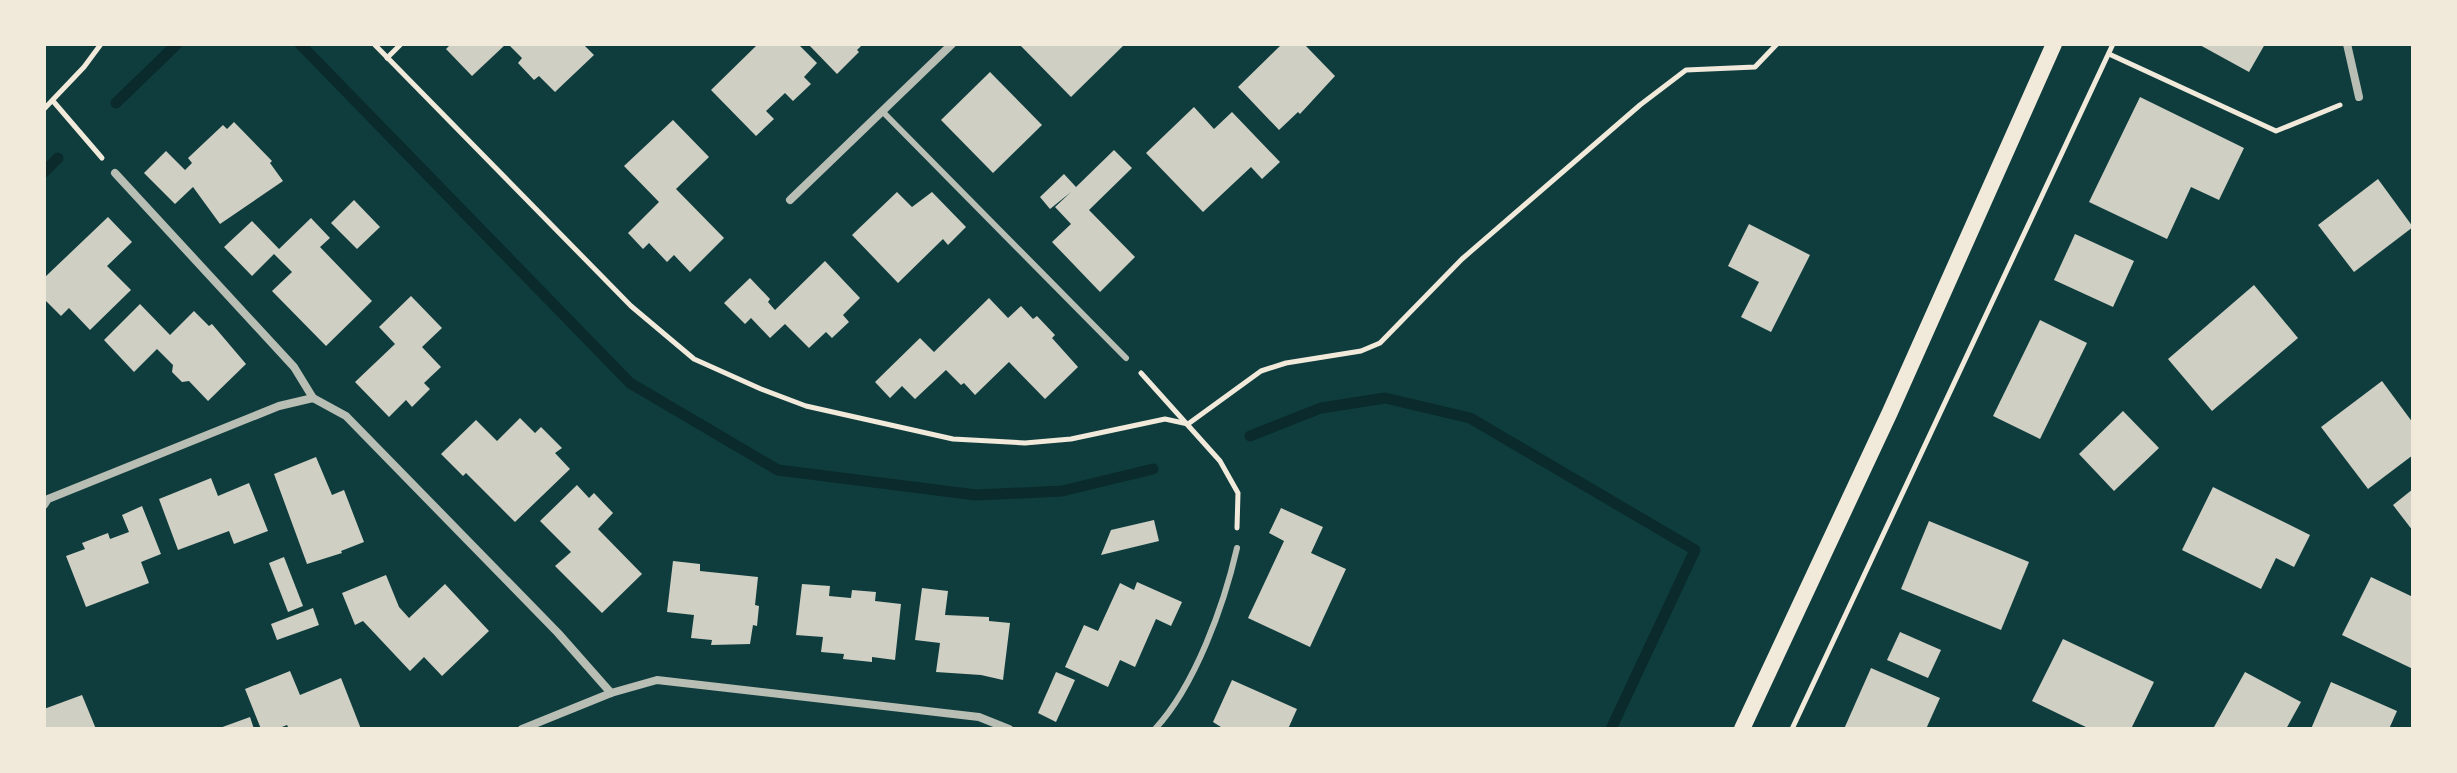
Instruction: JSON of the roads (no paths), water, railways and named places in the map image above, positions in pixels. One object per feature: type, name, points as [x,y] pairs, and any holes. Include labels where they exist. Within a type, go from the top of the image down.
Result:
[{"type":"main road","points":[[1742,729],[1896,398],[2054,44]]},
{"type":"street","points":[[790,200],[952,44]]},
{"type":"street","points":[[2347,44],[2359,97]]},
{"type":"street","points":[[115,173],[294,367],[313,398],[346,416],[558,633],[611,693]]},
{"type":"street","points":[[44,505],[48,499],[279,406],[313,398]]},
{"type":"street","points":[[522,729],[611,693],[657,680],[979,717],[1009,729]]},
{"type":"lane","points":[[882,111],[1126,358]]},
{"type":"lane","points":[[1155,729],[1166,717],[1206,646],[1230,580],[1237,548]]},
{"type":"waterway","points":[[116,103],[177,44]]},
{"type":"waterway","points":[[300,44],[630,383],[778,470],[976,495],[1062,491],[1153,469]]},
{"type":"waterway","points":[[44,172],[58,158]]},
{"type":"waterway","points":[[1250,436],[1321,408],[1385,398],[1470,418],[1695,550],[1611,729]]}]
